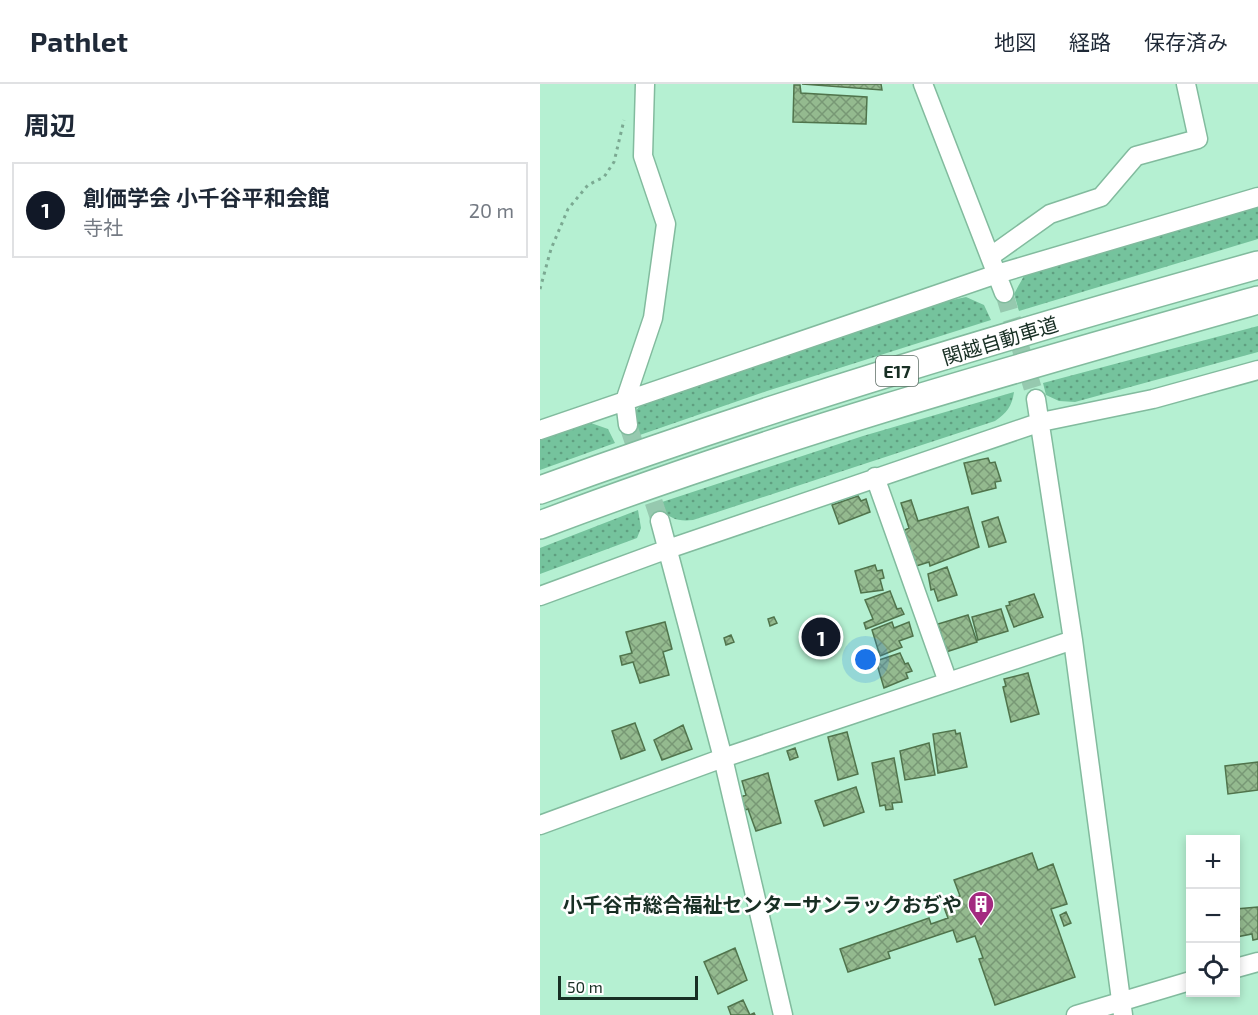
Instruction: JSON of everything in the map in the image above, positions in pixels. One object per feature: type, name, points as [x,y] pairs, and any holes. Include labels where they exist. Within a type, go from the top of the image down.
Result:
[{"type":"highway","name":"関越自動車道","points":[[540,490],[744,420],[936,359],[1258,265]]},
{"type":"highway","name":"関越自動車道","points":[[540,525],[753,452],[931,395],[1258,300]]},
{"type":"street","points":[[628,425],[625,401],[652,318],[666,224],[643,156],[645,84]]},
{"type":"street","points":[[923,84],[1004,293]]},
{"type":"street","points":[[991,256],[1050,214],[1101,197],[1136,156],[1198,139],[1186,84]]},
{"type":"street","points":[[540,430],[997,274],[1258,197]]},
{"type":"street","points":[[540,596],[875,477],[1041,422],[1153,399],[1258,370]]},
{"type":"street","points":[[1036,399],[1073,640],[1122,1007]]},
{"type":"street","points":[[875,477],[948,682]]},
{"type":"street","points":[[660,521],[723,758],[783,1015]]},
{"type":"street","points":[[540,825],[723,758],[1073,640]]},
{"type":"street","points":[[1240,967],[1258,962]]},
{"type":"street","points":[[1076,1015],[1122,1007],[1186,983]]},
{"type":"path","points":[[540,289],[551,249],[568,209],[588,185],[604,177],[614,162],[626,114]]},
{"type":"green space","points":[[1258,205],[1258,239],[1019,311],[1014,294],[1025,274]]},
{"type":"green space","points":[[966,297],[984,305],[991,320],[767,391],[634,437],[631,416],[640,406],[665,394],[925,306]]},
{"type":"green space","points":[[1258,326],[1258,352],[1075,402],[1059,401],[1046,395],[1043,383]]},
{"type":"green space","points":[[1014,392],[1008,409],[995,421],[693,520],[673,518],[659,503],[863,436]]},
{"type":"green space","points":[[588,422],[608,429],[615,443],[540,470],[540,438]]},
{"type":"green space","points":[[638,510],[641,528],[637,538],[540,574],[540,548]]},
{"type":"building","points":[[802,84],[881,84],[882,90]]},
{"type":"building","points":[[794,85],[800,85],[801,93],[867,97],[866,124],[793,122]]},
{"type":"building","points":[[988,458],[990,463],[995,462],[1001,481],[995,482],[996,488],[972,494],[964,463]]},
{"type":"building","points":[[858,496],[861,501],[866,499],[870,512],[839,524],[832,505]]},
{"type":"building","points":[[911,500],[918,521],[968,507],[979,547],[930,566],[929,562],[913,567],[903,531],[909,528],[901,503]]},
{"type":"building","points":[[998,517],[1006,542],[989,547],[982,522]]},
{"type":"building","points":[[875,565],[877,571],[882,570],[884,578],[880,579],[883,590],[861,593],[855,571]]},
{"type":"building","points":[[947,567],[957,595],[938,601],[934,589],[931,590],[928,574]]},
{"type":"building","points":[[890,591],[897,609],[901,608],[904,614],[866,629],[864,623],[873,619],[865,600]]},
{"type":"building","points":[[1034,594],[1043,617],[1014,627],[1006,606],[1010,605],[1009,602]]},
{"type":"building","points":[[1001,609],[1008,631],[978,640],[972,617]]},
{"type":"building","points":[[968,615],[977,642],[946,652],[938,624]]},
{"type":"building","points":[[774,617],[777,623],[770,626],[768,619]]},
{"type":"building","points":[[665,622],[672,649],[663,652],[669,675],[640,683],[633,662],[622,665],[620,656],[632,653],[626,632]]},
{"type":"building","points":[[892,622],[894,628],[909,622],[913,636],[899,641],[902,647],[880,656],[872,630]]},
{"type":"building","points":[[731,635],[734,642],[726,645],[724,638]]},
{"type":"building","points":[[900,653],[905,664],[908,663],[912,671],[906,673],[908,678],[884,688],[876,661]]},
{"type":"building","points":[[1028,673],[1039,714],[1011,722],[1003,687],[1006,686],[1004,679]]},
{"type":"building","points":[[635,723],[645,750],[621,759],[612,731]]},
{"type":"building","points":[[683,725],[692,749],[662,760],[654,740]]},
{"type":"building","points":[[955,730],[956,734],[960,733],[967,767],[938,773],[933,734]]},
{"type":"building","points":[[847,732],[858,774],[838,780],[828,737]]},
{"type":"building","points":[[929,743],[935,775],[905,780],[900,751]]},
{"type":"building","points":[[795,748],[798,757],[790,760],[787,751]]},
{"type":"building","points":[[894,758],[902,802],[892,803],[893,809],[886,810],[885,805],[880,806],[872,763]]},
{"type":"building","points":[[1258,762],[1258,790],[1228,794],[1225,766]]},
{"type":"building","points":[[768,773],[781,823],[756,831],[741,797],[746,795],[742,781]]},
{"type":"building","points":[[856,787],[864,812],[824,826],[815,801]]},
{"type":"building","name":"小千谷市総合福祉センターサンラックおぢや","points":[[1032,853],[1038,870],[1053,864],[1067,904],[1051,909],[1075,977],[995,1005],[979,959],[983,958],[975,936],[957,942],[953,930],[888,952],[890,958],[848,972],[840,949],[929,918],[931,924],[948,918],[942,902],[960,896],[954,880]]},
{"type":"building","points":[[1258,907],[1258,939],[1253,940],[1252,934],[1240,936],[1240,909]]},
{"type":"building","points":[[1066,912],[1071,923],[1064,926],[1060,915]]},
{"type":"building","points":[[735,948],[747,980],[718,994],[704,962]]},
{"type":"building","points":[[743,1000],[750,1015],[731,1015],[728,1007]]},
{"type":"tunnel","points":[[1004,293],[1036,399]]},
{"type":"tunnel","points":[[628,425],[660,521]]},
{"type":"place","name":"創価学会 小千谷平和会館","points":[[821,637]]},
{"type":"place","name":"小千谷市総合福祉センターサンラックおぢや","points":[[981,927]]}]
